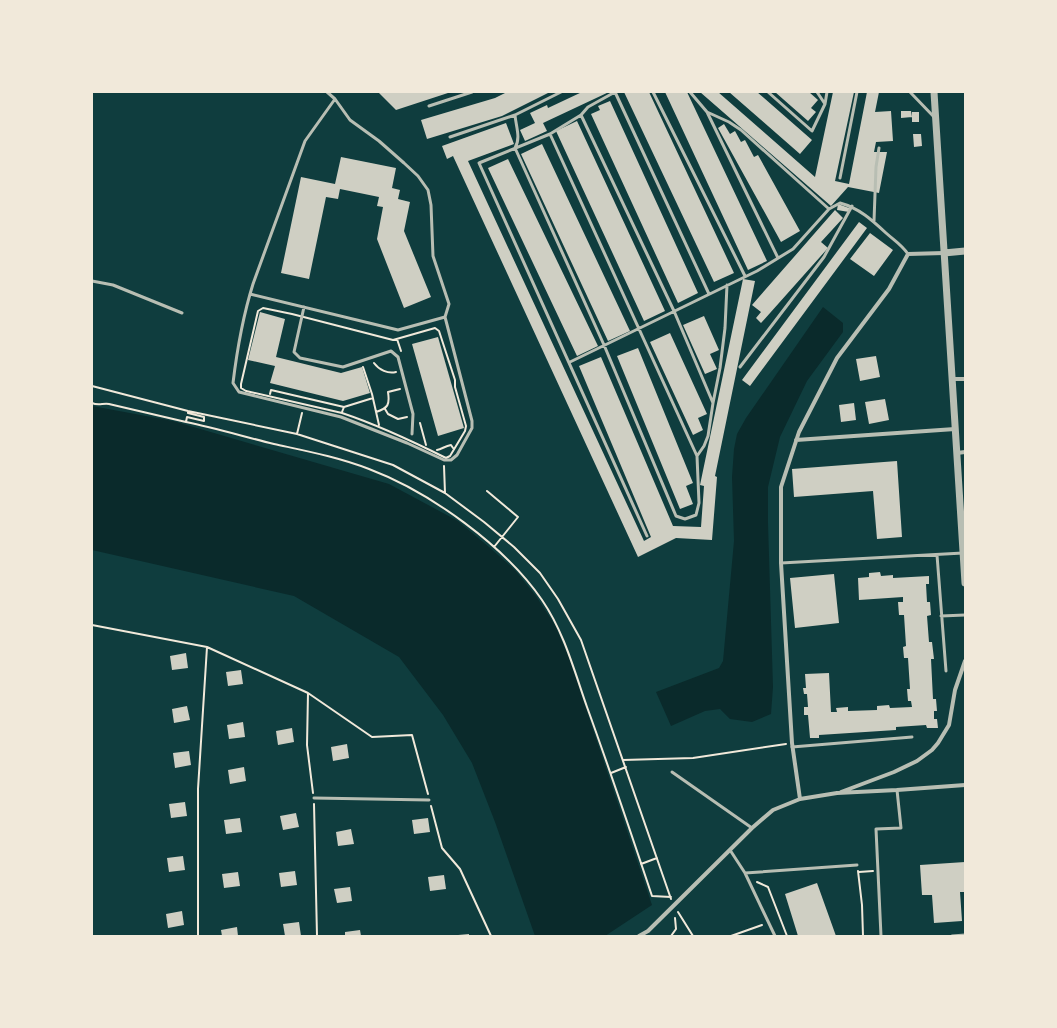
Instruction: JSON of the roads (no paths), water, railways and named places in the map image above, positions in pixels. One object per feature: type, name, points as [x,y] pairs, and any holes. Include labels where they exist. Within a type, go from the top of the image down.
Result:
[{"type":"street","points":[[934,92],[955,429],[963,523],[965,583]]},
{"type":"street","points":[[800,799],[792,745],[781,562],[781,487],[799,432],[837,358],[889,289],[908,254],[965,251]]},
{"type":"street","points":[[952,379],[965,379]]},
{"type":"street","points":[[796,440],[955,429]]},
{"type":"street","points":[[957,453],[965,452]]},
{"type":"street","points":[[837,793],[905,767],[917,761],[932,750],[949,724],[955,690],[965,661]]},
{"type":"street","points":[[639,936],[648,931],[752,828],[773,810],[800,799],[837,793],[965,785]]},
{"type":"lane","points":[[327,92],[335,100],[350,120],[379,141],[404,163],[418,176],[428,190],[431,205],[433,256],[449,304],[445,317],[472,421],[472,428],[457,455],[451,460],[444,460],[407,443],[341,417],[303,408],[269,397],[239,392],[233,383],[244,312],[305,141],[335,100]]},
{"type":"lane","points":[[429,106],[472,92]]},
{"type":"lane","points":[[450,136],[515,115],[561,92]]},
{"type":"lane","points":[[647,536],[570,362],[479,163],[550,134],[581,115],[588,107],[616,92],[710,294]]},
{"type":"lane","points":[[653,92],[745,276]]},
{"type":"lane","points":[[690,92],[707,112],[778,258]]},
{"type":"lane","points":[[768,92],[812,130],[825,104],[827,92]]},
{"type":"lane","points":[[817,92],[825,104]]},
{"type":"lane","points":[[840,178],[857,92]]},
{"type":"lane","points":[[910,92],[936,120]]},
{"type":"lane","points":[[707,112],[729,122],[741,130],[829,210]]},
{"type":"lane","points":[[515,115],[518,137],[518,142],[515,148]]},
{"type":"lane","points":[[581,115],[674,311],[713,402]]},
{"type":"lane","points":[[515,148],[604,345],[676,516],[685,519],[696,515],[699,503],[697,456],[550,134]]},
{"type":"lane","points":[[874,221],[876,167],[879,148]]},
{"type":"lane","points":[[570,362],[710,294],[778,258],[793,249],[829,210],[840,203],[852,206],[874,221],[887,234],[901,244],[908,254]]},
{"type":"lane","points":[[740,367],[824,257],[852,206]]},
{"type":"lane","points":[[92,281],[113,285],[182,313]]},
{"type":"lane","points":[[697,456],[704,446],[708,436],[720,368],[725,328],[727,285]]},
{"type":"lane","points":[[250,294],[398,330],[445,317]]},
{"type":"lane","points":[[304,307],[294,352],[300,358],[343,367],[391,350],[398,357],[413,414],[412,434]]},
{"type":"lane","points":[[781,562],[963,553]]},
{"type":"lane","points":[[936,554],[946,671]]},
{"type":"lane","points":[[941,616],[965,615]]},
{"type":"lane","points":[[792,745],[912,737]]},
{"type":"lane","points":[[672,772],[752,828]]},
{"type":"lane","points":[[881,936],[876,829],[901,828],[897,790]]},
{"type":"lane","points":[[314,798],[429,800]]},
{"type":"lane","points":[[730,850],[745,873],[775,936]]},
{"type":"lane","points":[[745,873],[857,865]]},
{"type":"lane","points":[[952,936],[965,935]]},
{"type":"water","points":[[823,307],[843,323],[843,332],[807,381],[780,437],[768,487],[773,687],[771,714],[752,722],[730,719],[720,709],[705,711],[671,726],[656,692],[719,668],[723,661],[734,541],[732,477],[734,449],[737,434],[746,418]]},
{"type":"water","points":[[92,406],[173,421],[389,484],[458,521],[515,570],[536,596],[555,625],[569,658],[652,905],[605,936],[535,936],[495,822],[472,763],[443,715],[399,657],[294,596],[92,550]]}]
